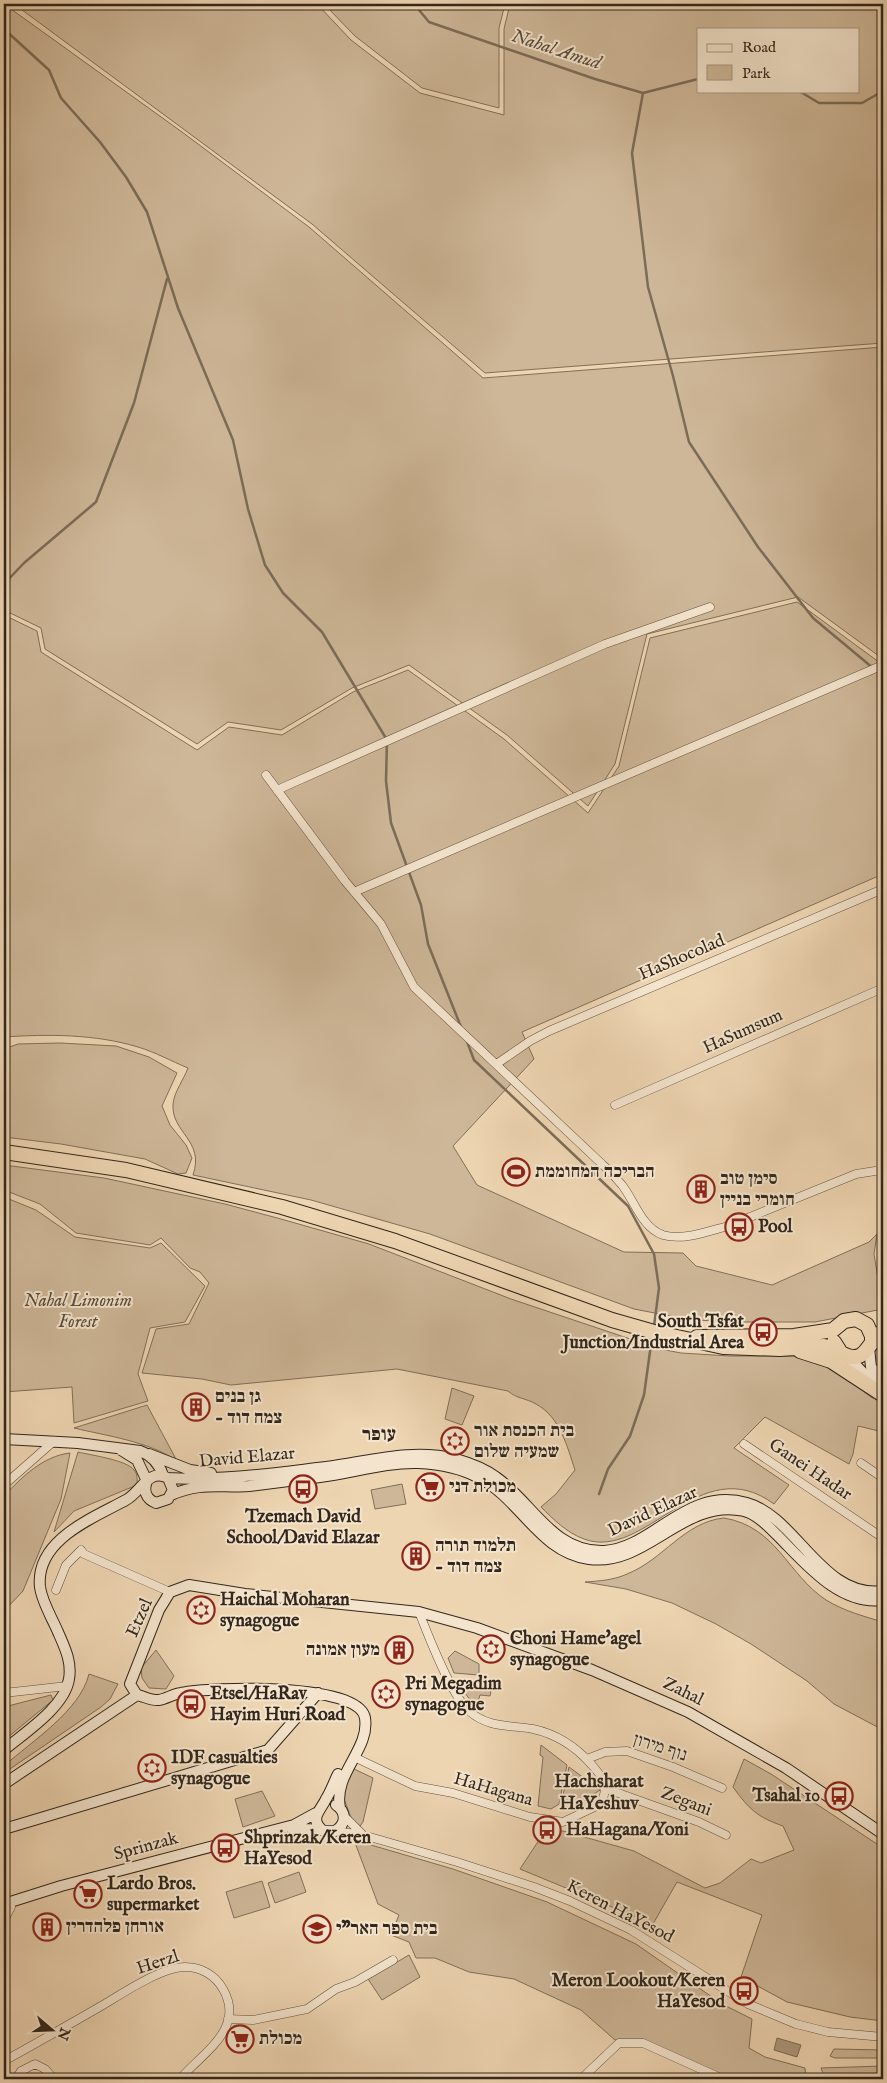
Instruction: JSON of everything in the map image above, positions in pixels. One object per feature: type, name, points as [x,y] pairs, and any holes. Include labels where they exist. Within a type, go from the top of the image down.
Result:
[{"type":"highway","points":[[4,1152],[126,1170],[248,1198],[395,1241],[612,1320],[723,1347],[787,1348],[824,1346],[842,1353],[859,1356],[870,1346],[876,1335],[883,1331]]},
{"type":"highway","points":[[684,1338],[715,1335],[794,1336],[833,1330],[850,1319],[862,1321],[867,1325],[872,1336],[870,1346]]},
{"type":"highway","points":[[839,1325],[834,1337],[842,1353]]},
{"type":"highway","points":[[867,1325],[883,1326]]},
{"type":"highway","points":[[787,1348],[825,1359],[883,1395]]},
{"type":"street","points":[[277,790],[605,644],[710,607]]},
{"type":"street","points":[[354,892],[883,665]]},
{"type":"street","points":[[266,775],[354,892],[381,924],[414,987],[498,1064],[608,1170],[622,1185],[652,1228],[663,1235],[679,1236],[728,1226],[856,1174],[875,1171],[883,1173]]},
{"type":"street","name":"HaShocolad","points":[[498,1064],[549,1031],[883,890]]},
{"type":"street","name":"HaSumsum","points":[[615,1105],[883,988]]},
{"type":"street","points":[[870,1346],[871,1368],[883,1381]]},
{"type":"street","points":[[842,1353],[883,1390]]},
{"type":"street","points":[[6,1439],[54,1441],[118,1448],[148,1454],[190,1470],[247,1475]]},
{"type":"street","points":[[4,1485],[54,1441]]},
{"type":"street","name":"Ganei Hadar","points":[[744,1444],[883,1538]]},
{"type":"street","points":[[118,1448],[137,1460],[147,1481],[145,1494],[152,1501]]},
{"type":"street","points":[[95,1517],[140,1501],[165,1502],[171,1495],[172,1485],[160,1467],[148,1454]]},
{"type":"street","name":"David Elazar","points":[[166,1477],[187,1479],[247,1475],[327,1466],[404,1454],[436,1455],[457,1459],[497,1477],[560,1538],[581,1548],[597,1550],[627,1545],[674,1516],[694,1507],[719,1501],[746,1502],[767,1512],[818,1563],[840,1580],[853,1586],[883,1591]]},
{"type":"street","name":"David Elazar","points":[[171,1495],[195,1486],[249,1486],[405,1463],[435,1464],[469,1473],[491,1485],[546,1539],[578,1557],[605,1560],[617,1558],[647,1545],[678,1524],[697,1516],[720,1510],[744,1511],[761,1520],[812,1570],[835,1588],[850,1595],[883,1600]]},
{"type":"street","points":[[861,1463],[883,1478]]},
{"type":"street","points":[[4,1750],[61,1700],[69,1680],[70,1660],[41,1594],[40,1578],[48,1555],[53,1547],[68,1533],[133,1496],[154,1475],[166,1477]]},
{"type":"street","points":[[56,1590],[66,1565],[81,1550],[84,1554],[170,1592]]},
{"type":"street","name":"Etzel","points":[[137,1694],[130,1684],[160,1610],[170,1592],[189,1585],[419,1612]]},
{"type":"street","points":[[419,1612],[452,1689],[466,1709],[478,1718],[496,1725],[551,1734],[574,1748],[587,1759],[604,1780],[606,1789]]},
{"type":"street","name":"Zahal","points":[[419,1612],[477,1628],[574,1664],[688,1712],[786,1768],[883,1834]]},
{"type":"street","points":[[4,1693],[67,1686]]},
{"type":"street","points":[[4,1784],[137,1694],[157,1700],[181,1693],[197,1692],[268,1689],[318,1693],[345,1699],[361,1708],[365,1719],[364,1736],[339,1789],[342,1825],[335,1831],[322,1830],[316,1822],[319,1810],[351,1748],[359,1725],[357,1711],[345,1699]]},
{"type":"street","points":[[4,1829],[268,1750],[318,1693]]},
{"type":"street","name":"נוף מירון","points":[[587,1759],[605,1752],[627,1751],[722,1788]]},
{"type":"street","name":"HaHagana","points":[[354,1757],[415,1786],[452,1793],[530,1817],[563,1822],[601,1804],[606,1789]]},
{"type":"street","name":"Zegani","points":[[606,1789],[699,1822],[726,1835]]},
{"type":"street","points":[[319,1810],[332,1804],[342,1812]]},
{"type":"street","name":"Sprinzak","points":[[6,1907],[22,1899],[61,1886],[280,1829],[303,1821],[319,1810]]},
{"type":"street","name":"Keren HaYesod","points":[[342,1812],[363,1835]]},
{"type":"street","name":"Sprinzak","points":[[280,1829],[322,1830]]},
{"type":"street","name":"Keren HaYesod","points":[[335,1831],[363,1835],[498,1874],[606,1917],[674,1955],[722,1990],[779,2018],[828,2032],[883,2037]]},
{"type":"street","points":[[4,1920],[6,1907]]},
{"type":"street","points":[[180,2079],[216,2044],[228,2019],[253,2020],[307,2009],[336,1989],[355,1982],[393,1960]]},
{"type":"street","name":"Herzl","points":[[4,2061],[151,1977],[184,1967],[203,1970],[218,1981],[228,1998],[228,2019]]},
{"type":"street","points":[[581,2079],[618,2043],[643,2043],[723,2079]]},
{"type":"street","points":[[16,2079],[21,2071],[35,2064],[45,2069],[54,2079]]},
{"type":"green space","points":[[4,4],[182,132],[309,227],[483,378],[883,347],[883,659],[798,597],[647,634],[615,764],[588,806],[507,735],[409,665],[352,688],[281,730],[228,722],[197,744],[45,649],[41,628],[4,610]]},
{"type":"green space","points":[[14,4],[317,4],[351,40],[420,93],[504,115],[504,29],[510,4],[883,4],[883,343],[485,373],[312,224]]},
{"type":"green space","points":[[324,4],[505,4],[499,28],[499,108],[422,88],[355,36]]},
{"type":"green space","points":[[797,602],[883,665],[883,874],[522,1032],[534,1059],[453,1146],[477,1185],[624,1252],[683,1253],[696,1266],[772,1285],[869,1242],[877,1234],[874,1254],[883,1309],[815,1322],[744,1322],[691,1320],[634,1309],[430,1234],[311,1200],[193,1175],[196,1163],[195,1153],[177,1122],[173,1104],[175,1095],[188,1068],[144,1049],[88,1037],[37,1035],[4,1037],[4,615],[37,631],[41,652],[197,750],[229,727],[282,735],[353,692],[408,670],[504,739],[588,813],[619,766],[650,638]]},
{"type":"green space","points":[[60,1043],[116,1046],[149,1057],[177,1073],[162,1106],[170,1125],[186,1145],[192,1158],[186,1173],[178,1174],[145,1159],[61,1144],[4,1137],[4,1049],[18,1044]]},
{"type":"green space","points":[[4,1165],[104,1178],[225,1204],[281,1219],[369,1244],[511,1299],[660,1349],[681,1353],[730,1356],[818,1356],[871,1397],[883,1402],[883,1432],[858,1426],[853,1454],[849,1464],[765,1417],[734,1448],[789,1485],[774,1504],[747,1491],[722,1490],[697,1497],[629,1536],[607,1542],[584,1539],[555,1521],[541,1507],[556,1494],[575,1470],[562,1433],[551,1416],[544,1410],[508,1391],[397,1369],[231,1385],[202,1379],[142,1373],[156,1329],[189,1324],[209,1283],[200,1272],[190,1268],[161,1238],[150,1245],[76,1233],[40,1204],[4,1190]]},
{"type":"green space","name":"Nahal Limonim Forest","points":[[4,1197],[36,1210],[75,1237],[150,1248],[161,1243],[205,1286],[185,1322],[150,1328],[138,1374],[148,1401],[74,1423],[72,1387],[4,1392]]},
{"type":"green space","points":[[883,1343],[883,1373],[875,1364],[872,1352],[874,1348]]},
{"type":"green space","points":[[452,1388],[474,1396],[462,1425],[445,1419]]},
{"type":"green space","points":[[147,1405],[177,1461],[166,1454],[140,1444],[74,1428]]},
{"type":"green space","points":[[78,1452],[99,1456],[130,1466],[136,1473],[137,1485],[74,1511],[54,1532]]},
{"type":"green space","points":[[70,1453],[61,1499],[23,1591],[4,1611],[4,1496],[34,1468],[51,1458]]},
{"type":"green space","points":[[402,1484],[406,1504],[375,1509],[371,1490]]},
{"type":"green space","points":[[724,1518],[742,1523],[757,1531],[826,1600],[847,1610],[883,1622],[883,1730],[834,1704],[807,1681],[751,1644],[716,1624],[672,1603],[626,1589],[585,1582],[612,1579],[627,1574],[652,1560],[697,1526]]},
{"type":"green space","points":[[156,1650],[174,1676],[166,1689],[149,1688],[142,1678],[141,1668]]},
{"type":"green space","points":[[455,1651],[479,1664],[479,1675],[454,1673],[448,1658]]},
{"type":"green space","points":[[89,1674],[118,1684],[110,1699],[4,1773],[4,1766],[66,1713],[84,1688]]},
{"type":"green space","points":[[457,1682],[492,1685],[490,1696],[480,1695],[476,1708]]},
{"type":"green space","points":[[51,1695],[53,1700],[8,1737],[4,1731],[4,1707]]},
{"type":"green space","points":[[541,1745],[567,1765],[559,1804],[551,1809],[538,1806],[543,1757],[540,1755]]},
{"type":"green space","points":[[744,1759],[771,1774],[883,1848],[883,2021],[850,2017],[787,2002],[741,1977],[762,1915],[677,1882],[653,1924],[520,1869],[543,1834],[563,1831],[634,1851],[705,1888],[720,1883],[751,1859],[761,1863],[794,1850],[783,1826],[760,1816],[733,1787]]},
{"type":"green space","points":[[569,1767],[600,1790],[582,1802],[561,1805]]},
{"type":"green space","points":[[352,1768],[373,1778],[363,1822],[358,1829],[350,1815],[341,1791]]},
{"type":"green space","points":[[262,1791],[275,1816],[243,1827],[235,1799]]},
{"type":"green space","points":[[354,1840],[453,1869],[547,1902],[636,1944],[722,2004],[752,2019],[749,2048],[765,2057],[805,2068],[806,2078],[733,2079],[632,2040],[615,2040],[581,2010],[514,1979],[469,1972],[435,1958],[416,1958],[409,1942],[391,1935],[399,1915],[378,1904]]},
{"type":"green space","points":[[299,1872],[306,1892],[275,1903],[268,1883]]},
{"type":"green space","points":[[262,1881],[270,1907],[234,1918],[226,1892]]},
{"type":"green space","points":[[409,1955],[420,1977],[382,2000],[368,1979]]},
{"type":"green space","points":[[834,2049],[883,2050],[883,2058],[835,2058],[830,2056]]},
{"type":"green space","points":[[883,2066],[883,2078],[881,2079],[825,2079],[821,2068]]},
{"type":"shaded area","points":[[777,2038],[801,2045],[797,2057],[774,2050]]},
{"type":"waterway","name":"Nahal Amud","points":[[414,4],[429,22],[595,79],[643,93],[697,79]]},
{"type":"waterway","points":[[4,29],[49,70],[61,98],[100,142],[126,177],[147,212],[178,308],[233,440],[248,509],[265,565],[283,593],[322,632],[387,740],[386,781],[391,823],[421,905],[428,944],[461,1027]]},
{"type":"waterway","name":"Nahal Amud","points":[[801,92],[819,103],[862,103],[883,91]]},
{"type":"waterway","points":[[643,93],[632,153],[648,287],[689,442],[758,547],[813,618],[873,668],[883,674]]},
{"type":"waterway","points":[[4,584],[24,563],[96,502],[134,403],[167,279]]},
{"type":"waterway","points":[[466,1039],[474,1060],[628,1206],[654,1254],[659,1288],[654,1326]]},
{"type":"waterway","points":[[883,1244],[881,1260],[883,1270]]},
{"type":"waterway","points":[[599,1494],[608,1469],[630,1436],[644,1395],[652,1337]]},
{"type":"place","name":"הבריכה המחוממת","points":[[516,1172]]},
{"type":"place","name":"סימן טוב חומרי בניין","points":[[701,1189]]},
{"type":"place","name":"Pool","points":[[739,1227]]},
{"type":"place","name":"South Tsfat Junction/Industrial Area","points":[[763,1332]]},
{"type":"place","name":"גן בנים - צמח דוד","points":[[196,1407]]},
{"type":"place","name":"בית הכנסת אור שמעיה שלום","points":[[455,1441]]},
{"type":"place","name":"מכולת דני","points":[[430,1487]]},
{"type":"place","name":"Tzemach David School/David Elazar","points":[[303,1489]]},
{"type":"place","name":"תלמוד תורה - צמח דוד","points":[[416,1556]]},
{"type":"place","name":"Haichal Moharan synagogue","points":[[201,1610]]},
{"type":"place","name":"Choni Hame'agel synagogue","points":[[491,1649]]},
{"type":"place","name":"מעון אמונה","points":[[399,1650]]},
{"type":"place","name":"Pri Megadim synagogue","points":[[386,1694]]},
{"type":"place","name":"Etsel/HaRav Hayim Huri Road","points":[[191,1704]]},
{"type":"place","name":"IDF casualties synagogue","points":[[152,1768]]},
{"type":"place","name":"Tsahal 10","points":[[839,1796]]},
{"type":"place","name":"HaHagana/Yoni","points":[[547,1830]]},
{"type":"place","name":"Shprinzak/Keren HaYesod","points":[[225,1848]]},
{"type":"place","name":"Lardo Bros. supermarket","points":[[88,1894]]},
{"type":"place","name":"אורחן פלהדרין","points":[[47,1927]]},
{"type":"place","name":"בית ספר האר\"י","points":[[317,1929]]},
{"type":"place","name":"Meron Lookout/Keren HaYesod","points":[[744,1991]]},
{"type":"place","name":"מכולת","points":[[240,2039]]},
{"type":"district","name":"עופר","points":[[379,1435]]},
{"type":"district","name":"Hachsharat HaYeshuv","points":[[599,1793]]}]
